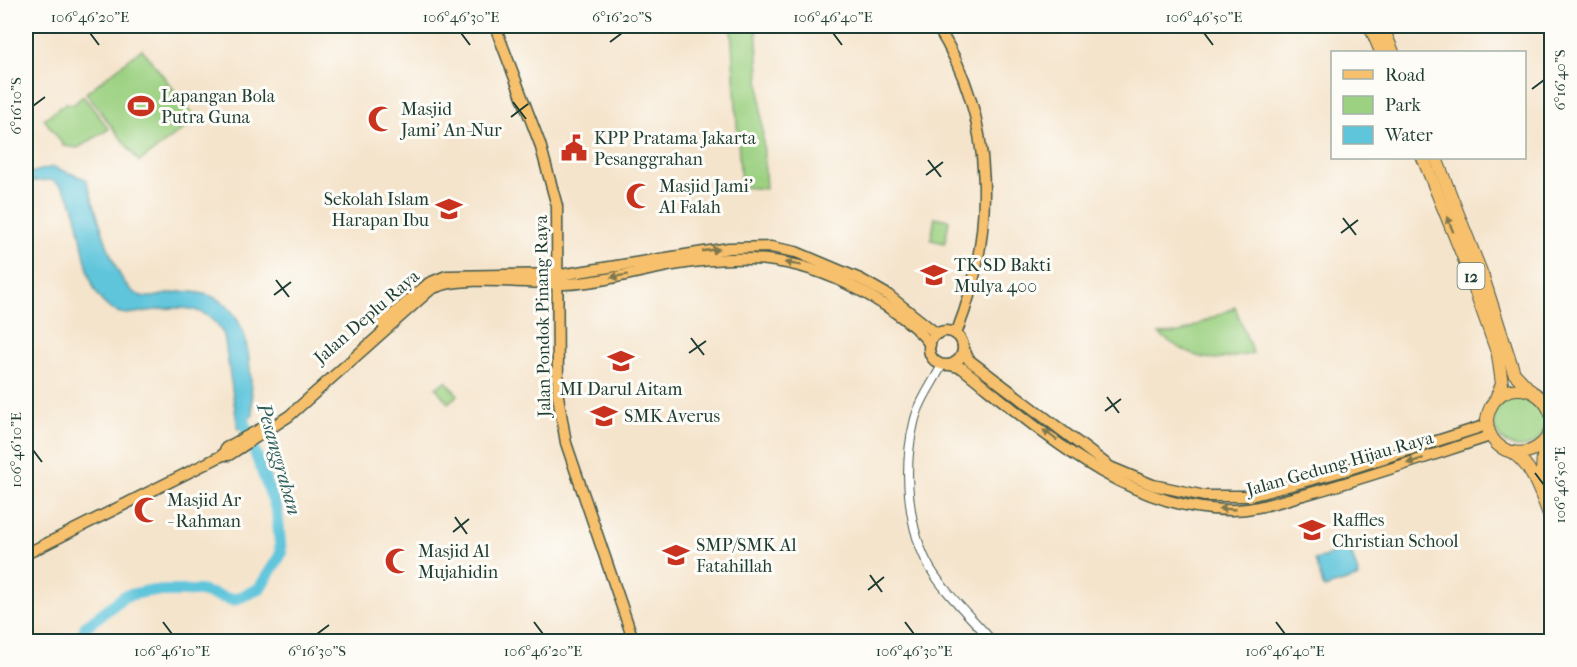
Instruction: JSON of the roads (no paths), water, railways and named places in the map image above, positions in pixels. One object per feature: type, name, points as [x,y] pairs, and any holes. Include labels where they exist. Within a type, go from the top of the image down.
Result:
[{"type":"highway","points":[[1370,26],[1381,51]]},
{"type":"highway","points":[[1382,26],[1393,51]]},
{"type":"highway","name":"12","points":[[1423,159],[1466,264],[1498,355],[1502,384],[1490,408],[1489,430]]},
{"type":"highway","name":"12","points":[[1436,159],[1482,278],[1514,373],[1551,411]]},
{"type":"highway","points":[[1496,398],[1512,389],[1531,390]]},
{"type":"highway","points":[[1551,426],[1544,442],[1542,470],[1551,492]]},
{"type":"highway","points":[[1489,430],[1500,447],[1522,459],[1530,470],[1551,521]]},
{"type":"highway","points":[[1513,453],[1532,451],[1544,442]]},
{"type":"main road","name":"Jalan Pondok Pinang Raya","points":[[495,26],[552,182],[559,225],[563,279]]},
{"type":"main road","name":"Jalan Pondok Pinang Raya","points":[[502,26],[558,180],[565,216],[558,396],[568,439],[634,642]]},
{"type":"main road","points":[[937,26],[966,86],[977,126],[984,172],[985,211],[979,260],[973,287],[956,334]]},
{"type":"main road","points":[[563,279],[752,246],[796,252],[826,263],[888,295],[937,334]]},
{"type":"main road","points":[[671,260],[730,259],[798,264],[852,285],[884,304],[924,338],[930,345],[933,360],[946,365],[960,360],[964,350],[962,341],[956,334],[947,331],[937,334],[930,345]]},
{"type":"main road","name":"Jalan Deplu Raya","points":[[26,554],[223,455],[226,448],[237,446],[262,431],[375,334],[445,280],[563,279]]},
{"type":"main road","name":"Jalan Gedung Hijau Raya","points":[[964,350],[969,360],[1110,467],[1153,485],[1205,496],[1250,495],[1474,436]]},
{"type":"main road","name":"Jalan Gedung Hijau Raya","points":[[946,365],[962,368],[1106,476],[1152,495],[1231,510],[1255,508],[1347,483],[1489,430]]},
{"type":"main road","name":"Jalan Pondok Pinang Raya","points":[[568,439],[639,642]]},
{"type":"street","points":[[946,365],[913,426],[908,465],[914,521],[924,556],[932,570],[993,642]]},
{"type":"water","points":[[53,167],[86,179],[117,269],[130,289],[145,297],[181,292],[204,294],[223,303],[234,314],[247,346],[253,415],[238,429],[224,335],[215,322],[205,314],[182,308],[127,314],[109,308],[97,293],[89,274],[74,207],[65,190],[51,180],[26,182],[26,174]]},
{"type":"water","points":[[1350,548],[1359,577],[1324,588],[1315,560]]},
{"type":"waterway","name":"Pesanggrahan","points":[[80,642],[86,626],[125,596],[148,591],[200,591],[233,600],[259,589],[281,554],[277,511],[243,420],[242,408]]},
{"type":"place","name":"Lapangan Bola Putra Guna","points":[[141,106]]},
{"type":"place","name":"Masjid Jami' An-Nur","points":[[381,119]]},
{"type":"place","name":"KPP Pratama Jakarta Pesanggrahan","points":[[574,148]]},
{"type":"place","name":"Masjid Jami' Al Falah","points":[[639,196]]},
{"type":"place","name":"Sekolah Islam Harapan Ibu","points":[[449,209]]},
{"type":"place","name":"TK SD Bakti Mulya 400","points":[[934,275]]},
{"type":"place","name":"MI Darul Aitam","points":[[621,361]]},
{"type":"place","name":"SMK Averus","points":[[604,416]]},
{"type":"place","name":"Masjid Ar - Rahman","points":[[147,510]]},
{"type":"place","name":"Raffles Christian School","points":[[1312,530]]},
{"type":"place","name":"SMP/SMK Al Fatahillah","points":[[676,555]]},
{"type":"place","name":"Masjid Al Mujahidin","points":[[398,561]]}]
